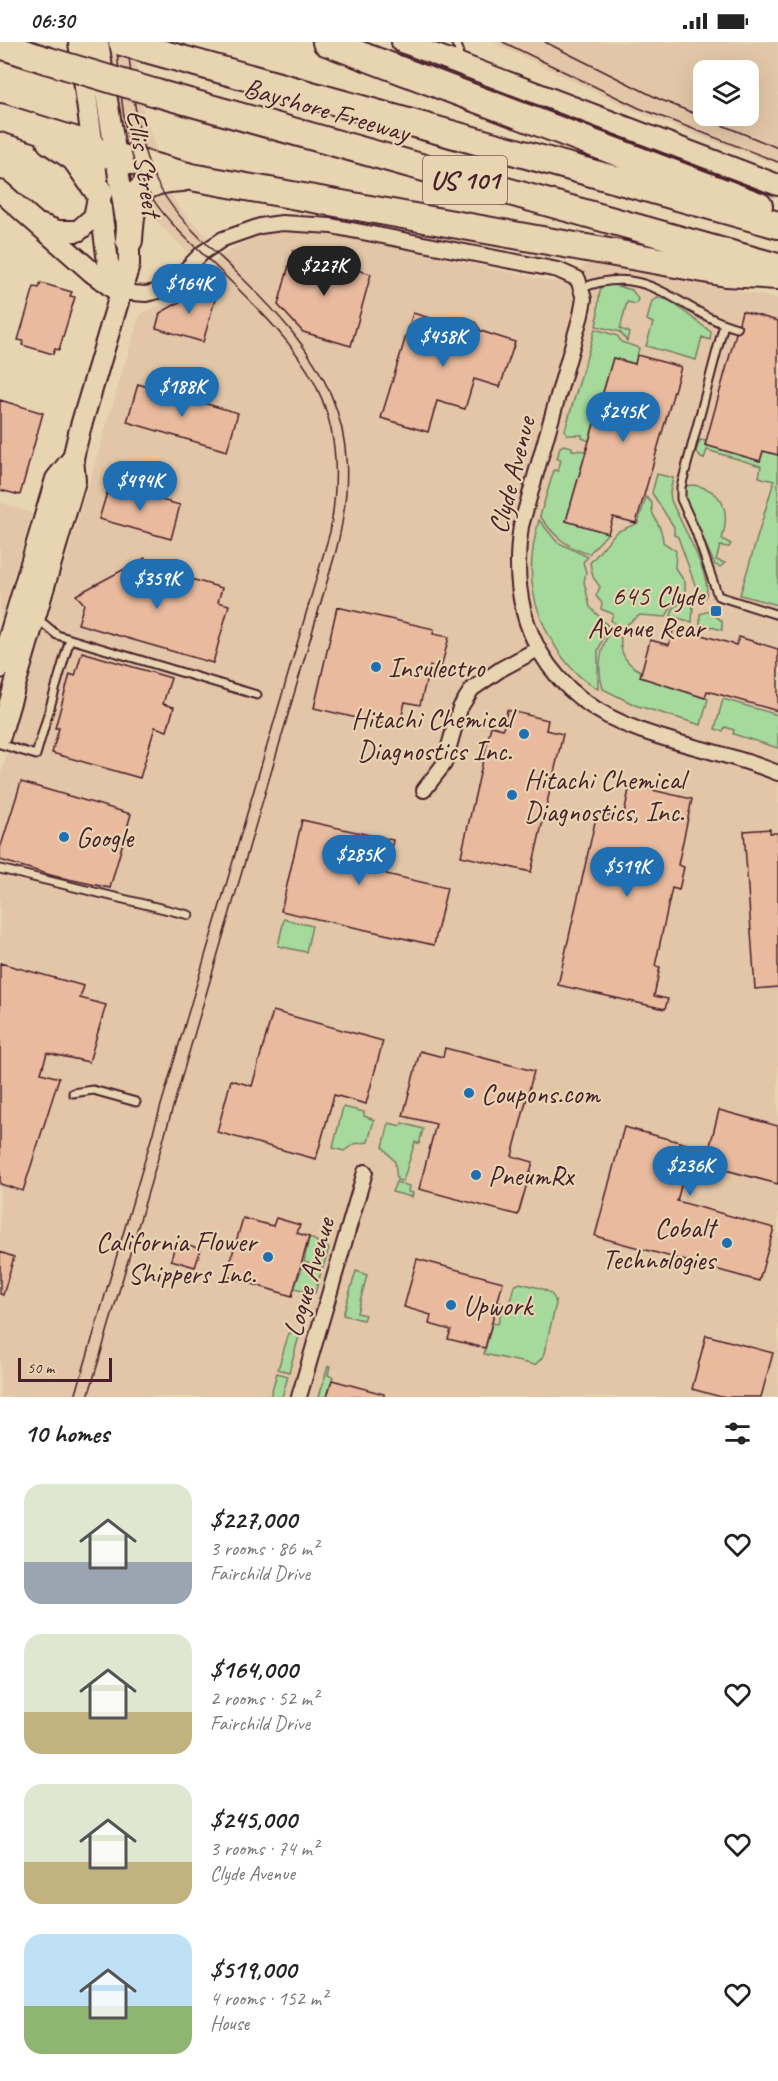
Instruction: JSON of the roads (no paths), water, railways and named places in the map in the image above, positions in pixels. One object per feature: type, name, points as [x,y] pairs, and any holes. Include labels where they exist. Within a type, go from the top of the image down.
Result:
[{"type":"highway","points":[[326,42],[748,200],[778,216]]},
{"type":"highway","name":"Bayshore Freeway","points":[[0,45],[153,92],[778,267]]},
{"type":"highway","name":"Bayshore Freeway","points":[[134,46],[778,225]]},
{"type":"highway","points":[[0,117],[26,127],[77,141],[104,153],[191,177],[726,273],[778,276]]},
{"type":"highway","points":[[26,127],[75,158],[99,192]]},
{"type":"highway","points":[[129,240],[131,207],[135,197],[145,186],[165,178],[191,177]]},
{"type":"main road","name":"Ellis Street","points":[[0,736],[56,479],[73,458],[119,292],[129,265],[129,240],[104,153],[79,42]]},
{"type":"main road","name":"Ellis Street","points":[[98,42],[104,153],[99,192],[108,262],[119,292]]},
{"type":"main road","points":[[402,42],[778,185]]},
{"type":"main road","points":[[0,191],[119,292]]},
{"type":"main road","points":[[28,217],[58,231],[78,231],[94,217],[99,192]]},
{"type":"main road","name":"Ellis Street","points":[[0,668],[25,619]]},
{"type":"street","points":[[119,292],[146,294],[167,289],[202,253],[223,239],[260,226],[282,223],[331,226],[569,272],[578,279],[582,288]]},
{"type":"street","name":"Clyde Avenue","points":[[582,288],[581,315],[524,516],[518,549],[521,596],[536,650],[565,685],[604,714],[640,730],[778,773]]},
{"type":"street","points":[[424,790],[444,764],[460,708],[472,689],[501,669],[536,650]]},
{"type":"street","name":"Logue Avenue","points":[[299,1397],[365,1172]]},
{"type":"lane","points":[[454,42],[459,50],[456,62]]},
{"type":"lane","points":[[582,288],[616,278],[649,286],[678,297],[696,312],[738,328]]},
{"type":"lane","points":[[724,324],[681,487],[681,499],[696,532],[718,596],[778,615]]},
{"type":"lane","points":[[25,619],[70,639],[257,695]]},
{"type":"lane","points":[[0,744],[36,755],[70,639]]},
{"type":"lane","points":[[0,869],[189,915]]},
{"type":"lane","points":[[73,1093],[93,1090],[136,1102]]},
{"type":"tram line","points":[[75,1397],[330,532],[335,485],[334,445],[326,411],[313,380],[294,351],[271,323],[176,227],[152,199],[146,188],[127,136],[116,42]]},
{"type":"tram line","points":[[88,1397],[336,551],[345,505],[346,464],[342,428],[331,394],[314,362],[292,331],[184,221],[160,188],[140,136],[127,42]]},
{"type":"tram line","points":[[503,42],[639,108],[778,162]]},
{"type":"tram line","points":[[545,42],[659,99],[778,148]]},
{"type":"place","name":"645 Clyde Avenue Rear","points":[[716,611]]},
{"type":"place","name":"Insulectro","points":[[376,667]]},
{"type":"place","name":"Hitachi Chemical Diagnostics Inc.","points":[[524,734]]},
{"type":"place","name":"Hitachi Chemical Diagnostics, Inc.","points":[[512,795]]},
{"type":"place","name":"Google","points":[[64,837]]},
{"type":"place","name":"Coupons.com","points":[[469,1093]]},
{"type":"place","name":"PneumRx","points":[[476,1175]]},
{"type":"place","name":"Cobalt Technologies","points":[[727,1243]]},
{"type":"place","name":"California Flower Shippers Inc.","points":[[268,1257]]},
{"type":"place","name":"Upwork","points":[[451,1305]]}]
